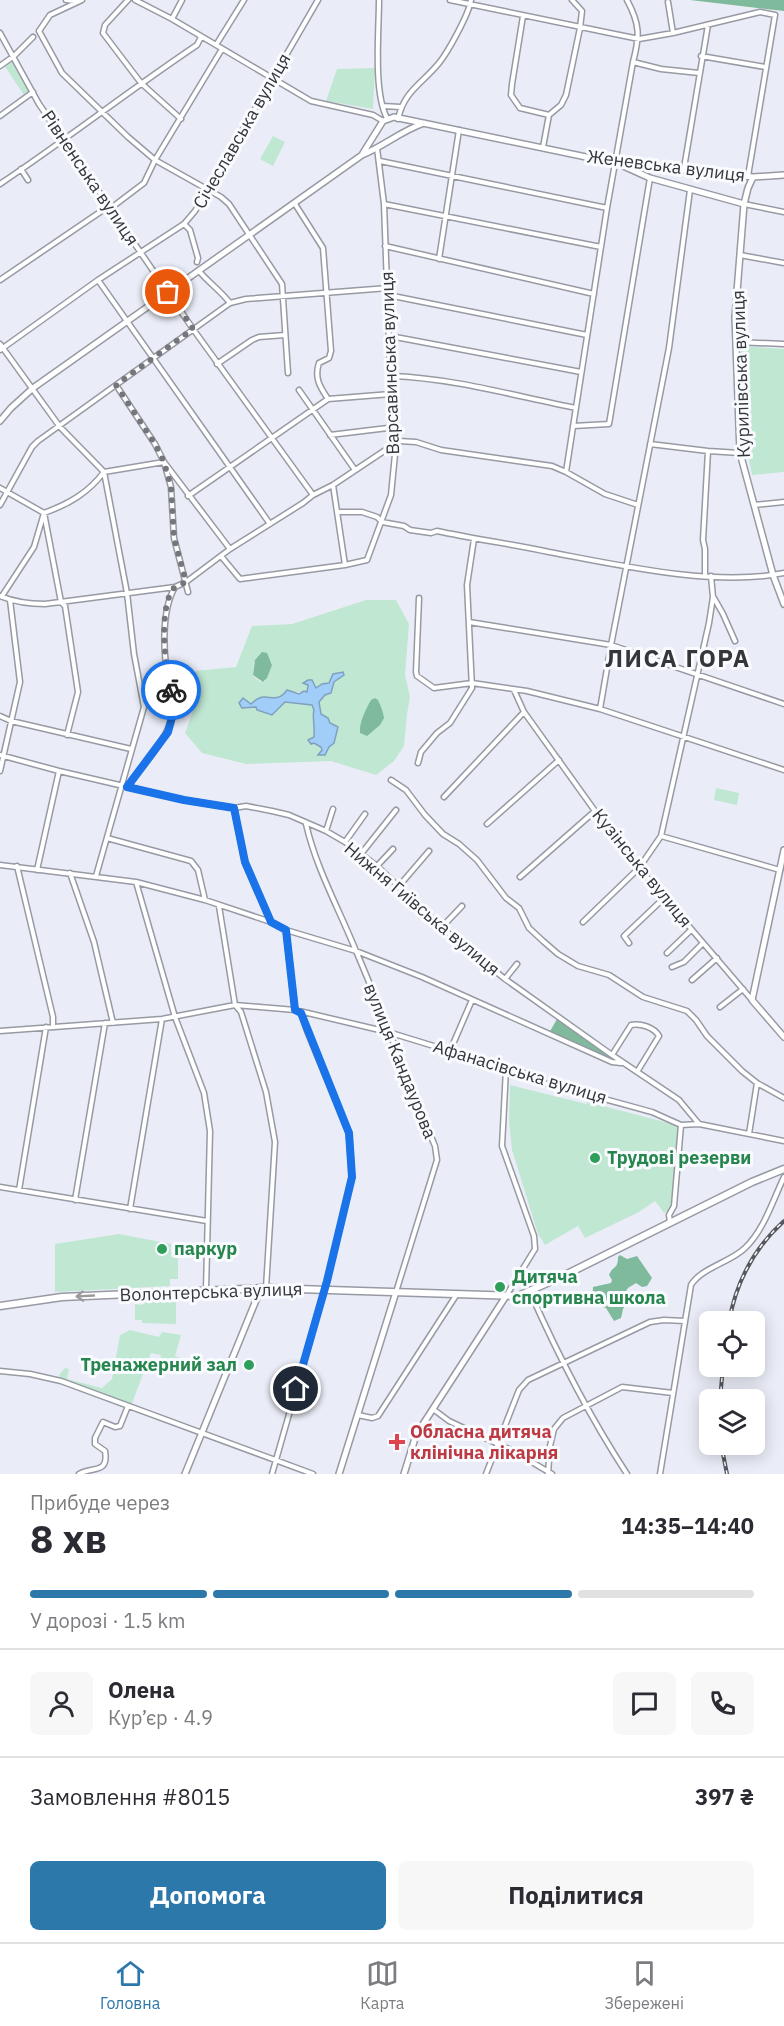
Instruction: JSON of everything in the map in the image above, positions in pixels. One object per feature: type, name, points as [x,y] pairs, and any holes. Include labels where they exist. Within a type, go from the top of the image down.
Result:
[{"type":"main road","name":"Женевська вулиця","points":[[398,119],[615,162],[751,177],[784,175]]},
{"type":"main road","points":[[362,155],[378,127],[385,120],[398,119],[399,134]]},
{"type":"main road","points":[[0,421],[33,388],[362,155],[424,123]]},
{"type":"main road","points":[[375,135],[380,142],[385,144]]},
{"type":"main road","points":[[615,162],[650,178],[744,204]]},
{"type":"main road","name":"Курилівська вулиця","points":[[751,177],[744,204],[735,317],[740,453],[773,575],[784,604]]},
{"type":"main road","points":[[752,1000],[784,853]]},
{"type":"main road","name":"Кузінська вулиця","points":[[752,1000],[784,1037]]},
{"type":"main road","name":"Волонтерська вулиця","points":[[0,1306],[62,1297],[264,1288],[518,1296],[752,1182],[784,1169]]},
{"type":"main road","points":[[185,1474],[264,1288]]},
{"type":"main road","name":"вулиця Кандаурова","points":[[339,1474],[396,1292]]},
{"type":"main road","points":[[404,1474],[416,1435],[506,1296]]},
{"type":"street","points":[[66,0],[80,1]]},
{"type":"street","points":[[128,0],[105,25],[103,33],[141,82],[181,119]]},
{"type":"street","points":[[135,0],[316,103],[373,115],[385,120]]},
{"type":"street","points":[[172,19],[182,0]]},
{"type":"street","points":[[216,45],[244,0]]},
{"type":"street","name":"Січеславська вулиця","points":[[1,348],[183,224],[195,211],[318,0]]},
{"type":"street","points":[[379,0],[379,59],[385,120]]},
{"type":"street","points":[[450,0],[470,2],[523,16],[639,39],[708,26],[760,12],[775,15],[765,67],[751,177]]},
{"type":"street","points":[[543,147],[549,115],[561,105],[566,95],[580,28],[582,10],[572,0]]},
{"type":"street","points":[[566,472],[607,208],[639,39],[635,14],[627,0]]},
{"type":"street","points":[[80,1],[50,15],[39,31],[62,73],[102,113],[155,160],[229,204],[280,281],[288,373]]},
{"type":"street","points":[[398,119],[403,100],[447,53],[470,2]]},
{"type":"street","points":[[668,2],[673,33]]},
{"type":"street","points":[[523,16],[513,66],[511,96],[520,108],[549,115]]},
{"type":"street","points":[[684,168],[701,56],[708,26]]},
{"type":"street","name":"Рівненська вулиця","points":[[0,33],[39,104],[193,329],[313,495]]},
{"type":"street","points":[[0,66],[33,37]]},
{"type":"street","points":[[0,184],[65,140],[141,82],[197,45],[201,37]]},
{"type":"street","points":[[0,280],[144,183],[155,160],[222,49]]},
{"type":"street","points":[[701,56],[765,67]]},
{"type":"street","points":[[633,62],[662,69],[699,73]]},
{"type":"street","points":[[0,116],[33,92]]},
{"type":"street","points":[[383,106],[400,108]]},
{"type":"street","points":[[439,259],[459,130]]},
{"type":"street","name":"Варсавинська вулиця","points":[[221,556],[240,579],[368,560],[391,495],[396,444],[391,394],[384,204],[377,148]]},
{"type":"street","points":[[380,161],[607,208]]},
{"type":"street","points":[[21,169],[28,180]]},
{"type":"street","points":[[573,426],[609,424],[650,178]]},
{"type":"street","points":[[600,709],[610,645],[669,348],[690,190]]},
{"type":"street","points":[[295,204],[323,248],[331,351],[329,357],[319,363],[316,374],[328,399]]},
{"type":"street","points":[[384,204],[601,247]]},
{"type":"street","points":[[744,204],[784,212]]},
{"type":"street","points":[[183,224],[190,230],[198,258],[197,262]]},
{"type":"street","points":[[385,246],[594,294]]},
{"type":"street","points":[[740,255],[784,263]]},
{"type":"street","points":[[199,271],[230,303]]},
{"type":"street","points":[[98,280],[271,525]]},
{"type":"street","points":[[0,505],[32,447],[44,436],[60,427],[230,303],[246,299],[388,288]]},
{"type":"street","points":[[388,295],[587,335]]},
{"type":"street","points":[[218,364],[252,340],[259,337],[285,335]]},
{"type":"street","points":[[390,336],[581,372]]},
{"type":"street","points":[[736,342],[784,344]]},
{"type":"street","points":[[1,348],[60,427],[104,472],[127,593],[134,654],[144,707],[130,749],[124,786],[96,876]]},
{"type":"street","points":[[391,376],[411,376],[453,382],[576,408]]},
{"type":"street","points":[[116,385],[155,444],[164,462],[230,549]]},
{"type":"street","points":[[299,390],[355,470]]},
{"type":"street","points":[[188,496],[328,399],[391,394]]},
{"type":"street","points":[[330,435],[396,427]]},
{"type":"street","points":[[164,462],[104,472],[93,486],[76,499],[45,513],[34,547],[1,596],[10,600],[45,604],[175,587],[186,582],[230,549],[271,525],[313,495],[333,485],[403,440],[441,450],[552,466],[604,494],[638,505]]},
{"type":"street","points":[[650,444],[740,453]]},
{"type":"street","points":[[705,575],[703,540],[708,451]]},
{"type":"street","points":[[164,462],[171,487],[174,538],[188,592]]},
{"type":"street","points":[[333,485],[339,512],[345,565]]},
{"type":"street","points":[[0,488],[45,513]]},
{"type":"street","points":[[753,506],[784,502]]},
{"type":"street","points":[[339,512],[362,512],[377,517],[382,522],[404,526],[410,530],[431,533],[437,531],[626,566],[711,576],[784,573]]},
{"type":"street","points":[[45,513],[61,602],[65,606],[78,692],[68,735]]},
{"type":"street","points":[[418,763],[421,752],[450,723],[472,688],[468,585],[474,539]]},
{"type":"street","points":[[583,922],[639,868],[651,854],[661,836],[713,597],[711,576]]},
{"type":"street","points":[[124,786],[168,732],[175,706],[166,662],[165,631],[167,601],[175,587]]},
{"type":"street","points":[[713,597],[735,641]]},
{"type":"street","points":[[419,598],[417,676],[434,688],[472,683],[527,691],[600,709],[784,770]]},
{"type":"street","points":[[0,771],[20,682],[10,600]]},
{"type":"street","points":[[469,622],[610,645],[784,704]]},
{"type":"street","name":"Кузінська вулиця","points":[[514,690],[524,712],[595,811],[639,868],[752,1000]]},
{"type":"street","points":[[444,797],[524,712]]},
{"type":"street","points":[[0,716],[10,721],[130,749]]},
{"type":"street","name":"Нижня Гиївська вулиця","points":[[2,755],[59,771],[184,800],[234,808],[246,806],[289,815],[326,831],[345,842],[376,866],[442,928],[505,979],[623,1063]]},
{"type":"street","points":[[487,824],[559,760]]},
{"type":"street","points":[[37,870],[59,771]]},
{"type":"street","points":[[391,780],[406,790],[443,834],[477,860],[506,898],[519,908],[529,928],[558,954],[579,966],[609,975],[643,997],[687,1011],[713,1042],[757,1083],[784,1098]]},
{"type":"street","points":[[234,808],[245,862],[271,922]]},
{"type":"street","points":[[326,831],[333,809]]},
{"type":"street","points":[[361,854],[396,810]]},
{"type":"street","points":[[520,877],[595,811]]},
{"type":"street","points":[[345,842],[365,814]]},
{"type":"street","name":"вулиця Кандаурова","points":[[306,824],[331,895],[435,1146],[437,1160],[396,1292]]},
{"type":"street","points":[[661,836],[780,870]]},
{"type":"street","points":[[107,838],[191,861],[198,870],[205,900]]},
{"type":"street","points":[[376,866],[393,849]]},
{"type":"street","points":[[399,886],[429,851]]},
{"type":"street","points":[[0,865],[136,882],[205,900],[271,922],[286,930],[356,951],[612,1062],[623,1063],[679,1100],[699,1124]]},
{"type":"street","points":[[17,866],[54,1027]]},
{"type":"street","points":[[70,873],[94,942],[113,1023]]},
{"type":"street","points":[[136,882],[175,1017],[204,1092],[210,1131],[206,1290]]},
{"type":"street","points":[[629,943],[624,936],[664,898]]},
{"type":"street","points":[[219,906],[235,1005],[241,1012],[266,1092],[275,1142],[264,1288]]},
{"type":"street","points":[[442,928],[462,906]]},
{"type":"street","points":[[286,930],[295,1010]]},
{"type":"street","points":[[667,953],[691,930]]},
{"type":"street","points":[[672,967],[684,962],[704,943]]},
{"type":"street","points":[[692,980],[717,958]]},
{"type":"street","points":[[505,979],[517,964]]},
{"type":"street","points":[[720,1007],[743,989]]},
{"type":"street","points":[[450,1051],[472,1000]]},
{"type":"street","name":"Афанасівська вулиця","points":[[0,1031],[162,1019],[235,1005],[295,1010],[388,1032],[450,1051],[458,1056],[527,1075],[552,1086],[652,1112],[681,1125]]},
{"type":"street","points":[[272,1474],[325,1289],[352,1177],[349,1133],[301,1013]]},
{"type":"street","points":[[130,1209],[162,1019]]},
{"type":"street","points":[[75,1200],[105,1023]]},
{"type":"street","points":[[612,1055],[631,1025],[638,1024],[654,1030],[658,1036],[638,1072]]},
{"type":"street","points":[[20,1190],[46,1027]]},
{"type":"street","points":[[506,1069],[502,1146],[534,1236],[535,1248],[506,1296]]},
{"type":"street","points":[[749,1134],[757,1083]]},
{"type":"street","points":[[670,1222],[669,1215],[674,1206],[681,1125],[699,1124],[784,1141]]},
{"type":"street","points":[[660,1474],[691,1285],[694,1280],[747,1246],[759,1228],[784,1177]]},
{"type":"street","points":[[0,1187],[207,1221]]},
{"type":"street","points":[[530,1292],[562,1363],[627,1474]]},
{"type":"street","points":[[358,1415],[372,1419],[378,1416],[457,1294]]},
{"type":"street","points":[[486,1474],[519,1390],[528,1380],[650,1322],[664,1320],[685,1322]]},
{"type":"street","points":[[0,1371],[56,1380],[313,1474]]},
{"type":"street","points":[[433,1408],[449,1421],[515,1452],[549,1473],[550,1446],[558,1423],[622,1387],[673,1393]]},
{"type":"street","points":[[79,1474],[83,1471],[99,1472],[105,1466],[105,1451],[95,1444],[95,1438],[103,1422],[115,1427],[120,1426],[128,1406]]},
{"type":"green space","points":[[690,0],[784,0],[784,11]]},
{"type":"green space","points":[[13,59],[31,91],[24,95],[4,65]]},
{"type":"green space","points":[[375,68],[373,109],[326,101],[337,69]]},
{"type":"green space","points":[[273,136],[285,142],[273,166],[260,159]]},
{"type":"green space","points":[[741,346],[784,349],[784,472],[752,475],[745,438]]},
{"type":"green space","points":[[366,600],[396,600],[409,624],[405,675],[410,697],[404,746],[394,761],[376,775],[331,761],[246,764],[202,753],[185,733],[194,708],[195,671],[236,667],[252,626],[292,624]],"holes":[[[269,659],[272,663],[265,681],[261,682],[253,676],[254,662]],[[338,680],[319,702],[324,717],[337,727],[333,740],[322,750],[319,745],[314,742],[311,744],[309,740],[314,737],[312,705],[290,701],[256,707],[250,706],[243,698],[251,704],[258,700],[277,699],[289,692],[307,692],[308,685],[315,689],[322,684]],[[375,698],[378,700],[381,707],[380,725],[360,733],[362,719]]]},
{"type":"green space","points":[[262,652],[267,653],[272,665],[263,682],[253,675],[255,660]]},
{"type":"green space","points":[[375,698],[379,702],[384,718],[380,725],[367,736],[360,733],[361,724],[371,700]]},
{"type":"green space","points":[[716,788],[739,793],[737,805],[714,800]]},
{"type":"green space","points":[[557,1019],[614,1059],[549,1033]]},
{"type":"green space","name":"Трудові резерви","points":[[510,1085],[676,1125],[678,1128],[672,1208],[664,1213],[655,1201],[639,1212],[585,1238],[578,1226],[545,1245],[538,1234],[512,1150],[509,1120]]},
{"type":"green space","points":[[119,1234],[171,1244],[171,1257],[178,1257],[178,1279],[170,1279],[170,1286],[55,1292],[55,1244]]},
{"type":"green space","points":[[620,1255],[627,1259],[637,1256],[652,1278],[647,1286],[642,1287],[636,1283],[628,1288],[622,1297],[625,1306],[621,1318],[614,1321],[606,1308],[595,1300],[593,1287],[611,1283],[609,1275]]},
{"type":"green space","points":[[143,1302],[176,1302],[176,1324],[142,1323],[142,1320],[135,1320],[135,1304],[143,1305]]},
{"type":"green space","points":[[130,1330],[159,1337],[162,1332],[181,1335],[175,1356],[180,1358],[178,1366],[159,1367],[161,1355],[151,1353],[131,1406],[62,1379],[59,1375],[65,1368],[69,1369],[67,1379],[102,1388],[112,1379],[120,1335]]},
{"type":"water","points":[[343,672],[344,675],[334,682],[331,693],[325,695],[319,702],[321,714],[338,727],[334,743],[325,755],[318,755],[322,750],[321,747],[314,743],[311,744],[308,740],[314,737],[312,705],[285,702],[272,715],[257,710],[256,707],[242,708],[239,703],[243,698],[251,704],[262,697],[279,697],[287,690],[299,694],[307,692],[308,685],[303,683],[308,680],[312,680],[316,688],[329,683],[333,674]]},
{"type":"railway","points":[[731,1311],[736,1293],[755,1254],[784,1221]]},
{"type":"railway","points":[[721,1389],[722,1377]]},
{"type":"railway","points":[[723,1455],[727,1474]]},
{"type":"way so far","points":[[168,292],[193,329],[116,385],[155,444],[170,477],[174,538],[186,582],[175,587],[167,601],[165,612],[166,662],[171,690]]},
{"type":"place","name":"Трудові резерви","points":[[595,1158]]},
{"type":"place","name":"паркур","points":[[162,1249]]},
{"type":"place","name":"Дитяча спортивна школа","points":[[500,1287]]},
{"type":"place","name":"Тренажерний зал","points":[[249,1365]]},
{"type":"place","name":"Обласна дитяча клінічна лікарня","points":[[397,1442]]},
{"type":"district","name":"ЛИСА ГОРА","points":[[678,659]]},
{"type":"route","points":[[171,690],[175,706],[168,732],[127,787],[234,808],[245,862],[271,922],[286,930],[295,1010],[301,1013],[349,1133],[352,1177],[327,1281],[296,1389]]}]
